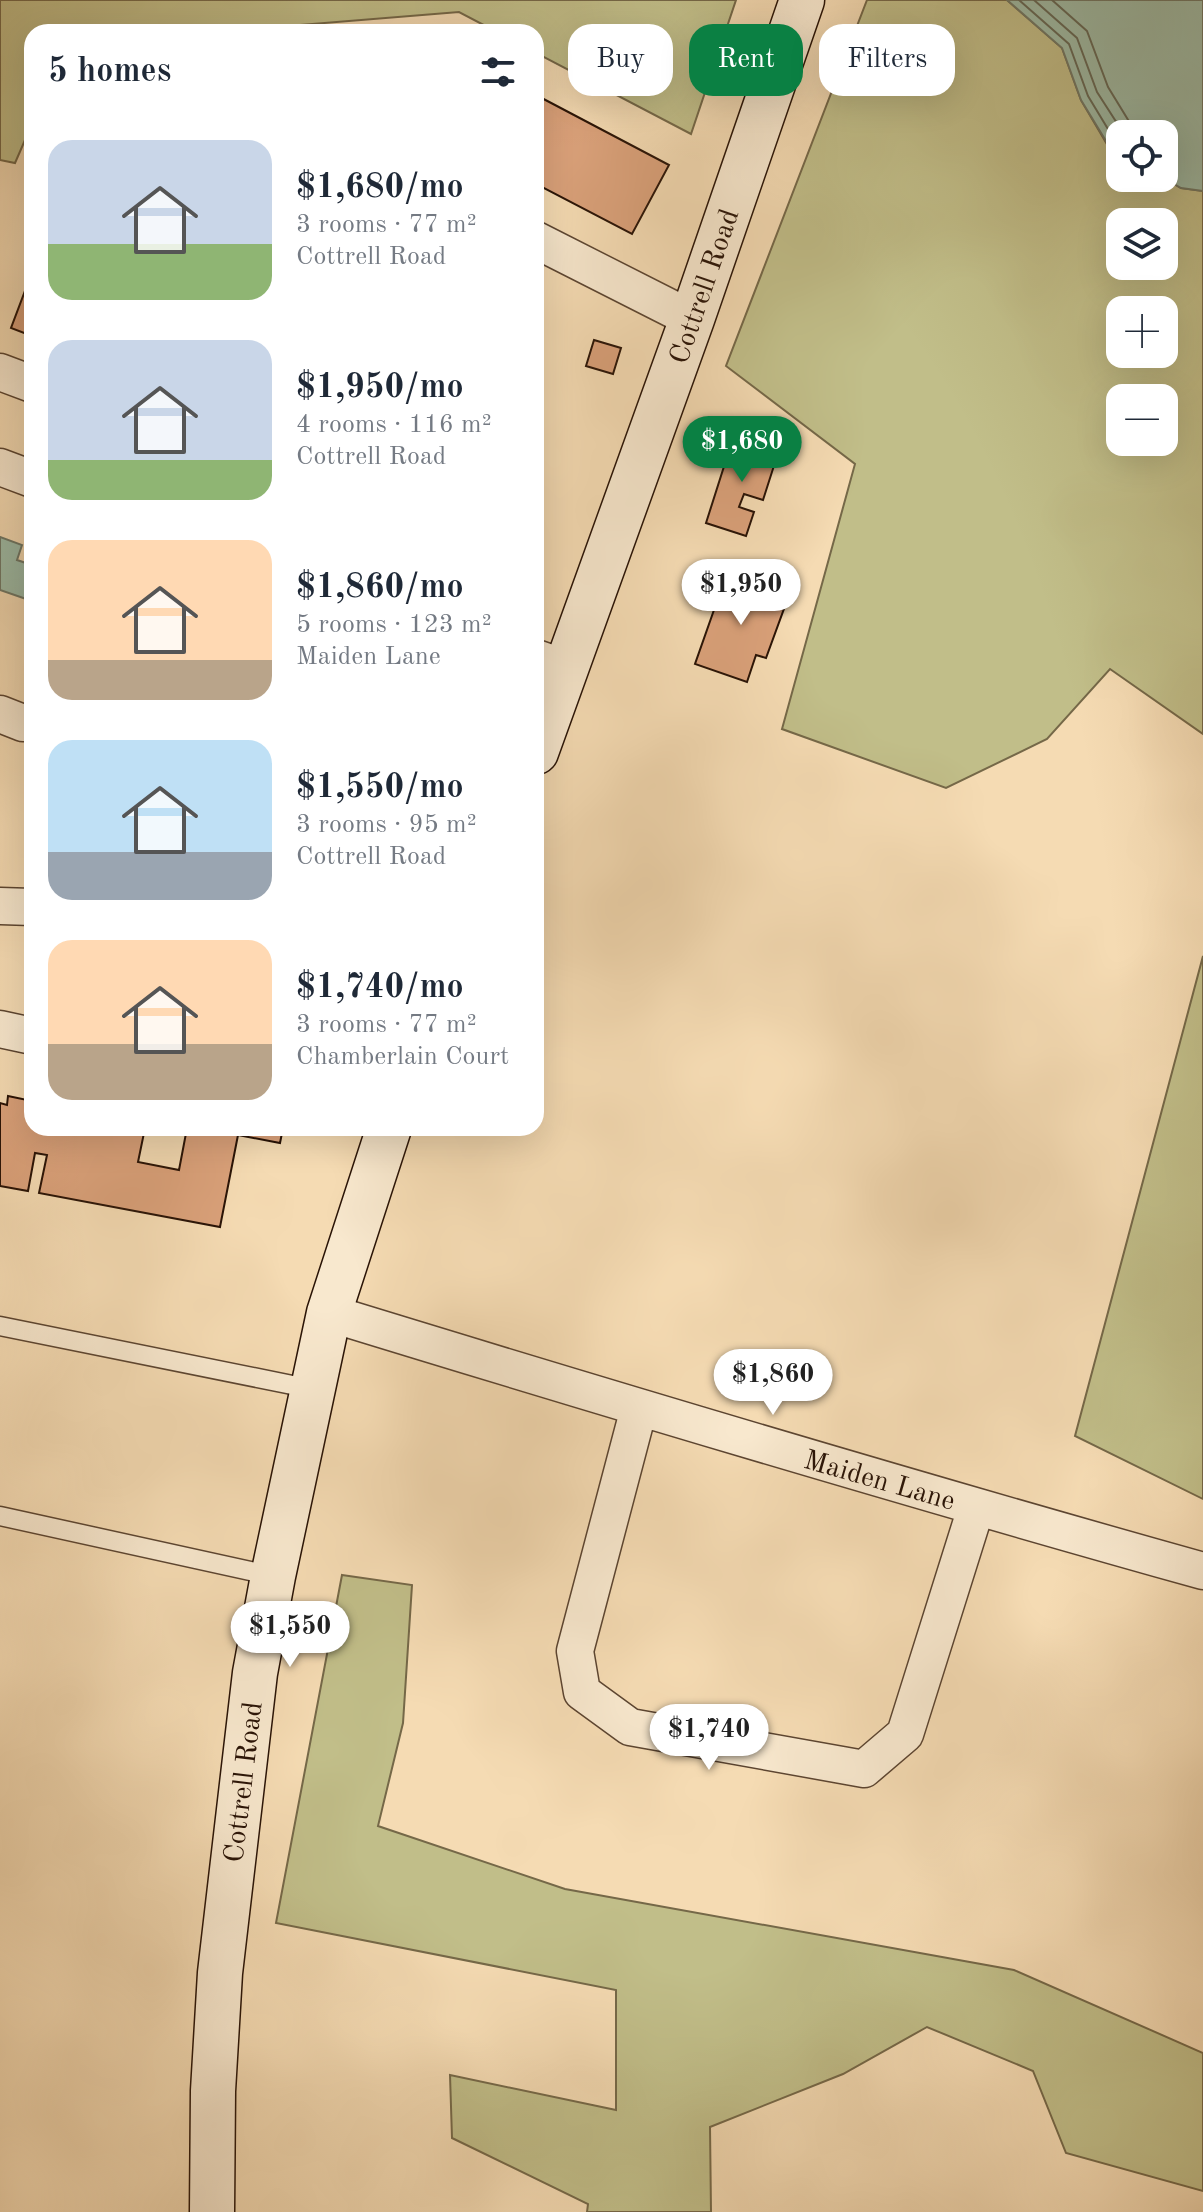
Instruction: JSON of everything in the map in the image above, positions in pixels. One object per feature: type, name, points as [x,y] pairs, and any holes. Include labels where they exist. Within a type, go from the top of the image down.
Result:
[{"type":"street","name":"Cottrell Road","points":[[544,701],[550,663],[692,319],[802,0]]},
{"type":"street","points":[[544,244],[692,319]]},
{"type":"street","points":[[0,372],[24,381]]},
{"type":"street","points":[[0,467],[24,476]]},
{"type":"street","points":[[0,906],[24,907]]},
{"type":"street","points":[[0,1029],[24,1034]]},
{"type":"street","name":"Cottrell Road","points":[[212,2212],[213,2091],[220,1973],[255,1673],[329,1313],[386,1136]]},
{"type":"street","name":"Maiden Lane","points":[[329,1313],[976,1508],[1203,1571]]},
{"type":"street","points":[[639,1408],[575,1651],[582,1692],[630,1727],[864,1769],[905,1734],[976,1508]]},
{"type":"lane","points":[[0,1326],[312,1389]]},
{"type":"lane","points":[[0,1516],[273,1576]]},
{"type":"shaded area","points":[[0,0],[736,0],[728,24],[689,24],[689,96],[704,96],[691,134],[618,96],[673,96],[673,24],[568,24],[568,70],[544,57],[544,24],[482,24],[459,12],[311,24],[24,24],[24,142],[15,163],[0,160]]},
{"type":"shaded area","points":[[867,0],[1007,0],[1062,48],[1081,100],[1106,143],[1106,192],[1178,192],[1178,186],[1203,191],[1203,734],[1110,669],[1047,739],[946,788],[782,729],[855,464],[726,366],[830,96],[955,96],[955,24],[858,24]]},
{"type":"shaded area","points":[[1203,956],[1203,1499],[1075,1436]]},
{"type":"shaded area","points":[[342,1575],[412,1585],[403,1723],[378,1826],[565,1889],[1014,1970],[1203,2053],[1203,2191],[1066,2153],[1033,2071],[927,2027],[843,2074],[710,2127],[711,2212],[587,2212],[588,2204],[452,2138],[450,2075],[616,2110],[616,1990],[276,1923]]},
{"type":"water","points":[[1007,0],[1203,0],[1203,191],[1178,186],[1178,120],[1106,120],[1106,141],[1081,100],[1062,48]]},
{"type":"water","points":[[0,537],[22,545],[17,560],[24,562],[24,598],[0,590]]},
{"type":"building","points":[[544,99],[669,165],[632,234],[544,188]]},
{"type":"building","points":[[24,294],[24,333],[11,328]]},
{"type":"building","points":[[594,340],[621,348],[613,374],[586,366]]},
{"type":"building","points":[[734,435],[779,450],[763,500],[744,494],[739,507],[754,512],[746,536],[706,523]]},
{"type":"building","points":[[727,573],[789,595],[766,658],[756,655],[747,682],[695,664]]},
{"type":"building","points":[[8,1096],[24,1099],[24,1136],[143,1136],[138,1162],[179,1170],[185,1136],[238,1136],[220,1227],[39,1193],[47,1155],[35,1153],[28,1191],[0,1186],[0,1103],[7,1105]]},
{"type":"building","points":[[243,1136],[281,1136],[280,1143]]}]
